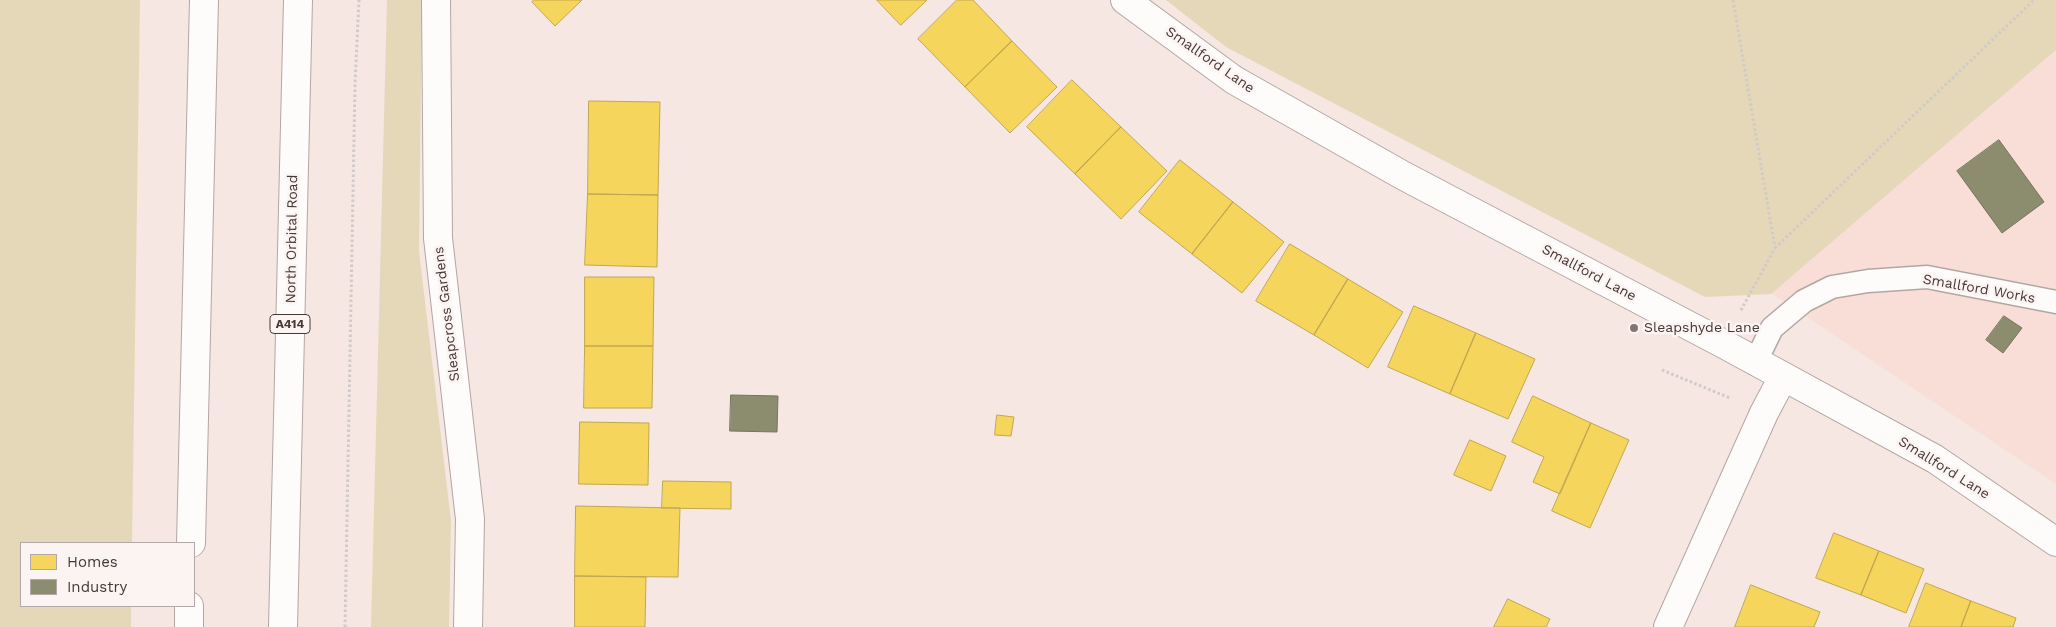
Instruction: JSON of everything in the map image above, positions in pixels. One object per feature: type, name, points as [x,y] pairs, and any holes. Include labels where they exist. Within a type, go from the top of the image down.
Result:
[{"type":"main road","points":[[191,542],[204,0]]},
{"type":"main road","name":"North Orbital Road","points":[[282,627],[298,0]]},
{"type":"main road","name":"Sleapcross Gardens","points":[[436,0],[438,238],[470,519],[468,627]]},
{"type":"main road","name":"Smallford Lane","points":[[1125,0],[1234,80],[1404,176],[1756,361],[1935,459],[2056,542]]},
{"type":"main road","points":[[1668,627],[1764,413],[1783,377]]},
{"type":"main road","points":[[189,607],[189,627]]},
{"type":"lane","name":"Smallford Works","points":[[1756,361],[1772,328],[1804,301],[1832,287],[1868,281],[1927,277],[2056,302]]},
{"type":"path","points":[[345,627],[355,84],[359,0]]},
{"type":"path","points":[[1733,0],[1775,248]]},
{"type":"path","points":[[1722,343],[1775,248],[2034,0]]},
{"type":"path","points":[[1662,370],[1764,413]]},
{"type":"shaded area","points":[[0,0],[140,0],[132,542],[20,542],[20,607],[131,607],[131,627],[0,627]]},
{"type":"shaded area","points":[[387,0],[422,0],[419,251],[451,521],[449,627],[371,627]]},
{"type":"shaded area","points":[[1166,0],[2056,0],[2056,50],[1771,294],[1705,297],[1226,47]]},
{"type":"shaded area","points":[[2056,50],[2056,484],[1771,293]]},
{"type":"building: Homes","points":[[534,0],[582,0],[555,26],[532,2]]},
{"type":"building: Homes","points":[[877,0],[927,0],[901,25]]},
{"type":"building: Homes","points":[[957,0],[973,0],[1012,41],[965,87],[918,39]]},
{"type":"building: Homes","points":[[1012,41],[1057,87],[1010,133],[965,87]]},
{"type":"building: Homes","points":[[1072,80],[1121,127],[1075,174],[1027,127]]},
{"type":"building: Homes","points":[[589,101],[660,102],[658,195],[588,194]]},
{"type":"building: Homes","points":[[1121,127],[1167,171],[1121,219],[1075,174]]},
{"type":"building: Homes","points":[[1180,160],[1233,202],[1192,254],[1139,212]]},
{"type":"building: Homes","points":[[588,194],[658,195],[657,267],[585,265]]},
{"type":"building: Homes","points":[[1233,202],[1284,242],[1242,293],[1192,254]]},
{"type":"building: Homes","points":[[1290,244],[1348,279],[1314,335],[1256,301]]},
{"type":"building: Homes","points":[[585,277],[654,277],[653,346],[585,346]]},
{"type":"building: Homes","points":[[1348,279],[1403,312],[1368,368],[1314,335]]},
{"type":"building: Homes","points":[[1414,306],[1476,333],[1450,394],[1388,367]]},
{"type":"building: Homes","points":[[1476,333],[1535,359],[1508,419],[1450,394]]},
{"type":"building: Homes","points":[[585,346],[653,346],[652,408],[584,408]]},
{"type":"building: Homes","points":[[1533,396],[1591,423],[1560,494],[1533,482],[1544,457],[1512,442]]},
{"type":"building: Homes","points":[[997,415],[1014,417],[1011,436],[995,435]]},
{"type":"building: Homes","points":[[580,422],[649,423],[648,485],[579,484]]},
{"type":"building: Homes","points":[[1591,423],[1629,440],[1590,528],[1552,511]]},
{"type":"building: Homes","points":[[1470,440],[1506,456],[1491,491],[1454,475]]},
{"type":"building: Homes","points":[[663,481],[731,482],[731,509],[662,508]]},
{"type":"building: Homes","points":[[576,506],[680,508],[678,577],[575,576]]},
{"type":"building: Homes","points":[[1834,533],[1879,551],[1861,595],[1816,578]]},
{"type":"building: Homes","points":[[1879,551],[1924,569],[1906,613],[1861,595]]},
{"type":"building: Homes","points":[[575,576],[646,577],[645,627],[575,627]]},
{"type":"building: Homes","points":[[1926,583],[1971,601],[1961,627],[1909,627]]},
{"type":"building: Homes","points":[[1751,585],[1820,612],[1814,627],[1735,627]]},
{"type":"building: Homes","points":[[1508,599],[1550,619],[1546,627],[1494,627]]},
{"type":"building: Homes","points":[[1971,601],[2016,618],[2013,627],[1961,627]]},
{"type":"building: Industry","points":[[1999,140],[2044,202],[2002,233],[1957,171]]},
{"type":"building: Industry","points":[[2004,316],[2022,328],[2003,353],[1986,340]]},
{"type":"building: Industry","points":[[731,395],[778,396],[777,432],[730,431]]},
{"type":"place","name":"Sleapshyde Lane","points":[[1634,328]]}]
